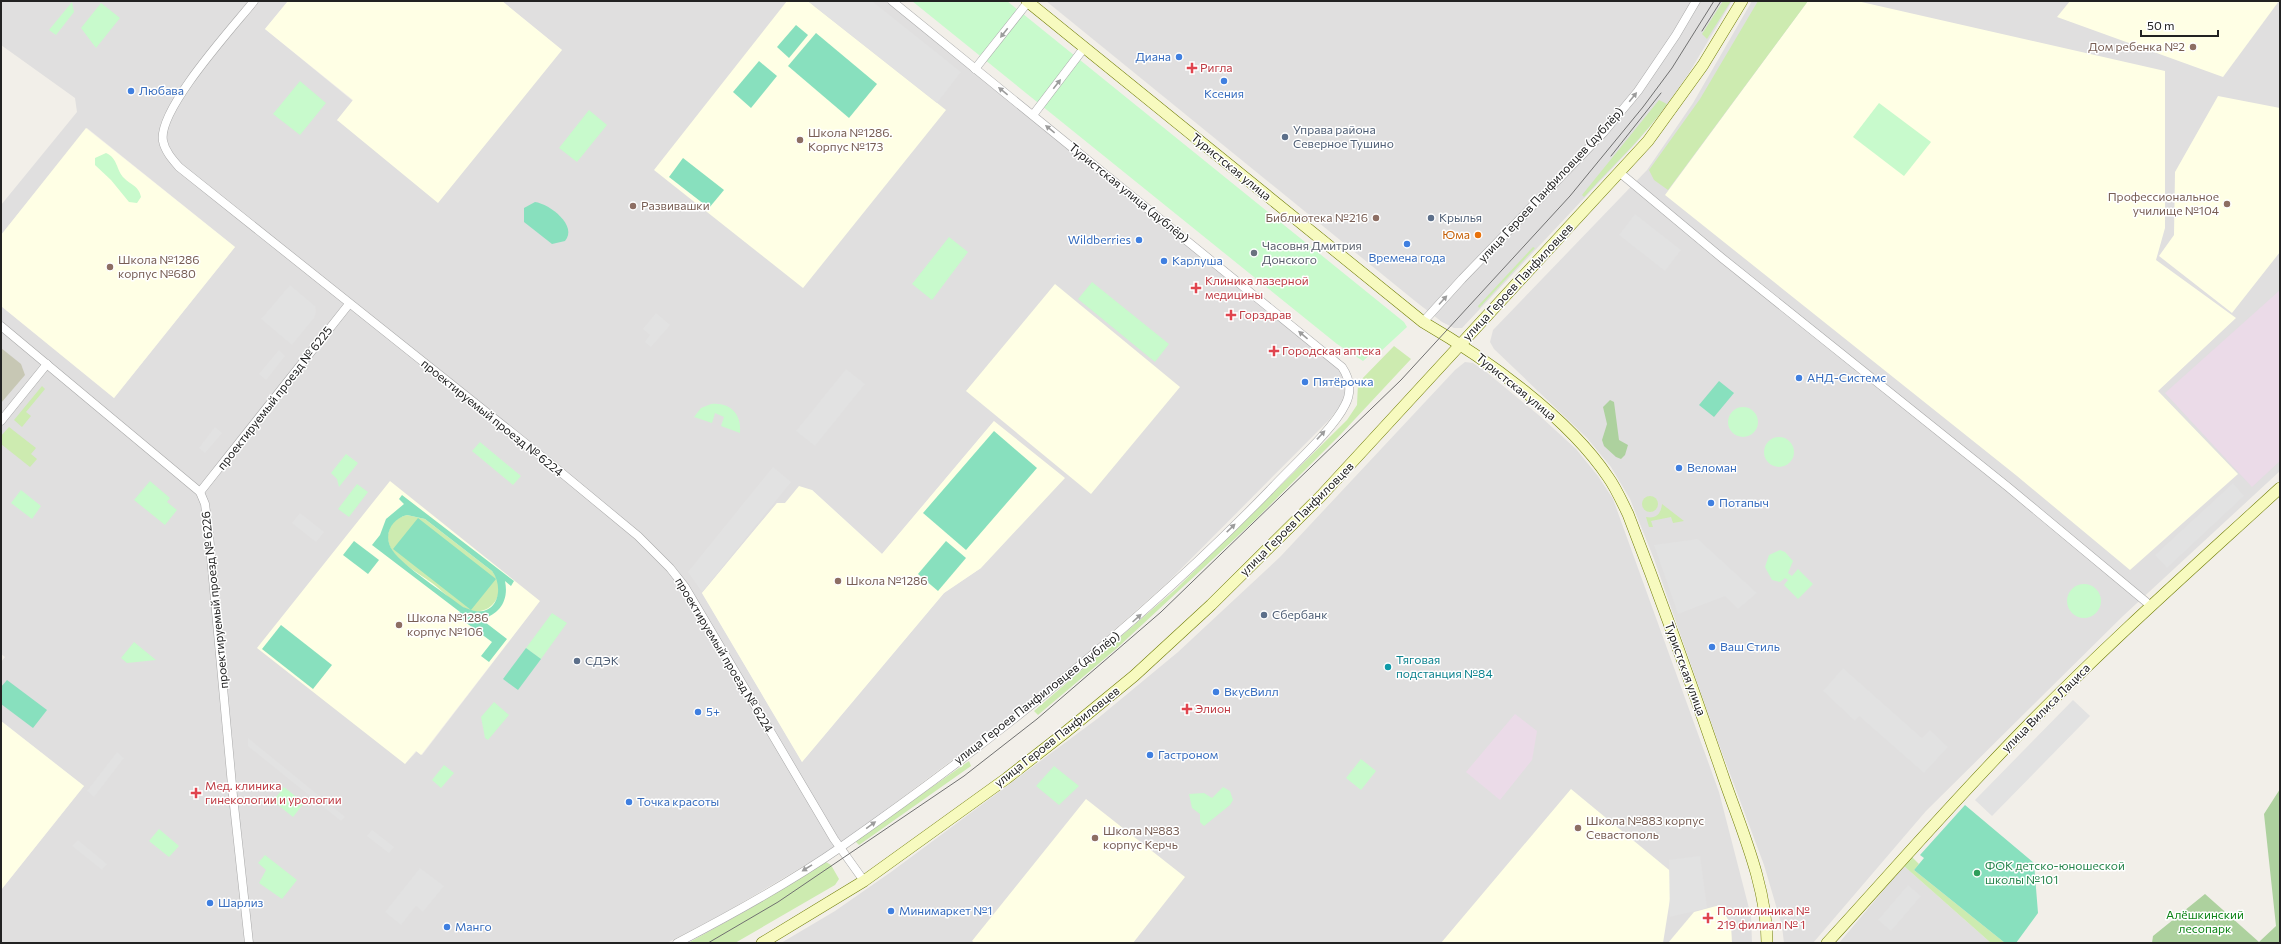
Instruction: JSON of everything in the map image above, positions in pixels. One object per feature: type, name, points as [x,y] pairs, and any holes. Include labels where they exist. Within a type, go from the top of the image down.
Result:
[{"type":"main road","name":"улица Героев Панфиловцев","points":[[762,943],[864,881],[1057,739],[1140,670],[1211,605],[1321,496],[1648,142],[1673,108],[1742,1]]},
{"type":"main road","name":"Туристская улица","points":[[1028,2],[1423,322],[1461,344],[1529,395],[1570,433],[1608,477],[1625,508],[1694,694],[1747,846],[1762,898],[1768,943]]},
{"type":"main road","name":"улица Вилиса Лациса","points":[[1827,943],[1960,795],[2026,726],[2151,606],[2280,488]]},
{"type":"street","name":"проектируемый проезд № 6224","points":[[254,1],[172,107],[162,140],[168,155],[179,167],[540,455],[638,536],[670,568],[685,586],[840,848],[864,881]]},
{"type":"street","name":"Туристская улица (дублёр)","points":[[892,1],[1342,367],[1350,381],[1349,396]]},
{"type":"street","name":"улица Героев Панфиловцев (дублёр)","points":[[1423,322],[1462,279],[1604,132],[1638,91],[1676,35],[1696,1]]},
{"type":"street","points":[[975,69],[1028,2]]},
{"type":"street","points":[[1033,115],[1084,48]]},
{"type":"street","points":[[1620,172],[1722,258],[2008,487],[2151,606]]},
{"type":"street","name":"проектируемый проезд № 6225","points":[[200,492],[349,304]]},
{"type":"street","points":[[1,326],[200,492]]},
{"type":"street","points":[[1,422],[47,364]]},
{"type":"street","name":"улица Героев Панфиловцев (дублёр)","points":[[677,943],[735,912],[840,848],[983,743],[1126,627],[1242,518],[1338,417],[1349,396]]},
{"type":"street","name":"проектируемый проезд № 6226","points":[[200,492],[205,504],[209,535],[233,796],[249,943]]},
{"type":"shaded area","points":[[1,1],[288,1],[265,29],[353,101],[337,121],[562,50],[502,1],[886,1],[1340,369],[1343,375],[1346,394],[1343,402],[1330,419],[1167,583],[1051,686],[839,845],[726,912],[667,943],[1,943],[1,890],[84,786],[1,721],[1,662],[5,657],[1,654],[1,306],[114,398],[235,247],[87,128],[1,235],[1,205],[77,112],[75,98],[1,45]],"holes":[[[994,421],[981,568],[944,593],[802,762],[702,593],[777,503],[785,503],[812,490],[882,554]],[[540,601],[422,755],[417,751],[405,764]]]},
{"type":"shaded area","points":[[288,1],[502,1],[562,50],[438,203],[337,120],[353,100],[265,29]]},
{"type":"shaded area","name":"Школа №1286. Корпус №173","points":[[787,1],[809,2],[946,110],[803,288],[654,170]]},
{"type":"shaded area","points":[[872,1],[961,72],[937,103],[809,2]]},
{"type":"shaded area","points":[[1046,1],[1732,1],[1689,73],[1664,109],[1635,144],[1462,328],[1454,328],[1442,322],[1415,301]]},
{"type":"shaded area","points":[[1752,1],[2280,1],[2280,471],[2123,616],[1926,811],[1813,943],[1784,943],[1782,926],[1764,865],[1717,739],[1654,559],[1630,499],[1611,467],[1587,438],[1494,349],[1490,342],[1493,330],[1647,170],[1693,103]]},
{"type":"shaded area","points":[[1808,1],[1857,1],[2165,71],[2165,228],[2156,260],[2236,318],[2158,391],[2238,474],[2130,570],[2017,476],[1665,195]]},
{"type":"shaded area","name":"Дом ребенка №2","points":[[2070,1],[2279,1],[2223,77],[2057,17]]},
{"type":"shaded area","name":"Профессиональное училище №104","points":[[2218,96],[2280,108],[2280,252],[2232,313],[2159,256],[2174,235],[2175,172]]},
{"type":"shaded area","name":"Школа №1286 корпус №680","points":[[86,128],[235,247],[114,398],[1,306],[1,235]]},
{"type":"shaded area","points":[[1635,214],[1681,250],[1665,271],[1619,235]]},
{"type":"shaded area","points":[[1055,284],[1180,387],[1091,494],[966,391]]},
{"type":"shaded area","points":[[290,285],[315,306],[316,312],[314,318],[292,345],[261,319]]},
{"type":"shaded area","points":[[2280,290],[2280,461],[2252,487],[2165,393]]},
{"type":"shaded area","points":[[656,313],[670,325],[651,347],[645,342],[650,335],[643,329]]},
{"type":"shaded area","points":[[1,348],[21,364],[25,375],[1,403]]},
{"type":"shaded area","points":[[279,350],[285,356],[266,380],[259,374]]},
{"type":"shaded area","points":[[1465,362],[1473,363],[1485,371],[1541,417],[1576,449],[1598,476],[1613,499],[1719,792],[1751,916],[1752,943],[781,943],[835,911],[891,872],[1097,719],[1178,652],[1280,557],[1455,370]]},
{"type":"shaded area","points":[[846,369],[865,384],[815,446],[796,431]]},
{"type":"shaded area","name":"Школа №1286","points":[[994,421],[1065,478],[981,568],[944,593],[802,762],[702,593],[777,503],[785,503],[799,486],[812,490],[882,554]]},
{"type":"shaded area","points":[[215,427],[222,433],[205,453],[199,448]]},
{"type":"shaded area","points":[[773,467],[791,482],[702,592],[688,572]]},
{"type":"shaded area","name":"Школа №1286 корпус №106","points":[[390,481],[540,601],[421,755],[416,751],[405,764],[257,648]]},
{"type":"shaded area","points":[[2233,483],[2244,496],[2167,568],[2155,555]]},
{"type":"shaded area","points":[[300,513],[324,532],[316,542],[292,523]]},
{"type":"shaded area","points":[[1698,539],[1757,593],[1738,609],[1725,596],[1678,614],[1654,545]]},
{"type":"shaded area","points":[[1843,668],[1922,738],[1930,730],[1948,747],[1924,773],[1859,716],[1855,721],[1823,691]]},
{"type":"shaded area","points":[[2073,700],[2090,716],[1992,816],[1975,800]]},
{"type":"shaded area","points":[[1515,714],[1537,731],[1532,760],[1500,800],[1466,772]]},
{"type":"shaded area","points":[[1,721],[84,786],[1,890]]},
{"type":"shaded area","points":[[248,738],[345,817],[341,821],[248,746]]},
{"type":"shaded area","points":[[117,752],[124,758],[94,797],[87,791]]},
{"type":"shaded area","name":"Школа №883 корпус Севастополь","points":[[1571,789],[1674,874],[1663,943],[1441,943]]},
{"type":"shaded area","name":"Школа №883 корпус Керчь","points":[[1086,799],[1185,877],[1133,943],[975,943],[972,941]]},
{"type":"shaded area","points":[[372,830],[394,847],[389,853],[367,836]]},
{"type":"shaded area","points":[[78,840],[107,864],[102,870],[72,846]]},
{"type":"shaded area","points":[[1700,856],[1707,908],[1670,917],[1669,860]]},
{"type":"shaded area","points":[[1904,866],[1991,943],[1839,943]]},
{"type":"shaded area","points":[[420,868],[444,886],[423,912],[416,906],[401,925],[385,912]]},
{"type":"shaded area","points":[[1908,885],[1921,896],[1891,931],[1878,920]]},
{"type":"shaded area","name":"Поликлиника № 219 филиал № 1","points":[[1720,905],[1731,925],[1732,943],[1668,943],[1694,912]]},
{"type":"green space","points":[[912,1],[1007,1],[1404,322],[1407,327],[1380,352],[1376,349],[1363,361],[1337,344]]},
{"type":"green space","points":[[1723,1],[1731,1],[1707,39],[1702,34]]},
{"type":"green space","points":[[1758,1],[1808,1],[1668,190],[1654,180],[1649,170],[1700,99]]},
{"type":"green space","points":[[72,2],[74,12],[56,35],[49,30]]},
{"type":"green space","points":[[101,3],[120,18],[96,48],[81,28]]},
{"type":"green space","points":[[796,25],[808,35],[789,58],[777,47]]},
{"type":"green space","points":[[816,33],[877,84],[849,118],[788,66]]},
{"type":"green space","points":[[759,61],[777,76],[751,108],[733,92]]},
{"type":"green space","points":[[300,81],[326,103],[300,135],[273,114]]},
{"type":"green space","points":[[1659,100],[1667,104],[1658,116],[1584,197],[1582,195]]},
{"type":"green space","points":[[1879,103],[1931,142],[1904,176],[1853,137]]},
{"type":"green space","points":[[589,110],[607,125],[577,162],[559,148]]},
{"type":"green space","points":[[106,153],[113,158],[121,175],[140,193],[141,197],[137,203],[129,202],[111,180],[95,165],[95,158]]},
{"type":"green space","points":[[683,158],[724,190],[709,208],[669,177]]},
{"type":"green space","points":[[535,202],[555,211],[565,223],[568,229],[568,235],[565,241],[552,244],[524,222],[524,208]]},
{"type":"green space","points":[[949,237],[968,252],[932,300],[912,284]]},
{"type":"green space","points":[[1533,247],[1535,248],[1479,308],[1478,306]]},
{"type":"green space","points":[[1092,282],[1169,344],[1155,362],[1078,299]]},
{"type":"green space","points":[[1394,346],[1411,359],[1341,434],[1255,520],[1116,649],[1038,715],[1034,711],[1176,589],[1347,420],[1357,405],[1358,383]]},
{"type":"green space","points":[[1719,381],[1734,393],[1714,417],[1699,405]]},
{"type":"green space","points":[[42,386],[45,389],[26,412],[31,416],[22,427],[14,420]]},
{"type":"green space","points":[[1610,400],[1614,402],[1619,440],[1628,445],[1625,455],[1621,459],[1616,457],[1604,446],[1602,440],[1607,424],[1603,407]]},
{"type":"green space","points":[[711,404],[729,407],[737,415],[740,433],[721,426],[724,417],[715,413],[712,423],[694,417],[701,408]]},
{"type":"green space","points":[[1743,407],[1754,411],[1758,422],[1754,433],[1743,437],[1732,433],[1728,422],[1732,411]]},
{"type":"green space","points":[[9,427],[36,448],[31,454],[37,459],[30,467],[1,444],[1,436]]},
{"type":"green space","points":[[994,431],[1037,468],[966,550],[923,513]]},
{"type":"green space","points":[[1779,437],[1790,441],[1794,452],[1790,463],[1779,467],[1768,463],[1764,452],[1768,441]]},
{"type":"green space","points":[[480,442],[521,476],[513,485],[472,451]]},
{"type":"green space","points":[[346,454],[358,463],[339,487],[337,479],[331,473]]},
{"type":"green space","points":[[150,481],[170,498],[167,502],[177,510],[165,525],[134,500]]},
{"type":"green space","points":[[357,484],[368,492],[349,517],[338,509]]},
{"type":"green space","points":[[21,490],[41,506],[32,519],[11,503]]},
{"type":"green space","points":[[402,495],[514,581],[511,586],[505,581],[506,594],[502,606],[493,614],[481,619],[507,639],[489,662],[481,656],[492,642],[457,616],[460,612],[372,545],[380,535],[386,519],[404,504],[399,499]],"holes":[[[407,515],[425,519],[492,571],[498,585],[498,593],[492,606],[487,610],[480,611],[463,607],[415,572],[393,551],[388,540],[388,534],[393,524],[401,517]]]},
{"type":"green space","points":[[1647,496],[1653,496],[1658,501],[1656,510],[1653,512],[1647,512],[1642,507],[1642,501]]},
{"type":"green space","points":[[1662,504],[1684,521],[1673,523],[1671,517],[1651,521],[1653,527],[1649,527],[1646,517],[1653,517],[1657,515]]},
{"type":"green space","points":[[407,515],[425,519],[492,571],[498,580],[499,591],[491,606],[485,610],[478,611],[469,610],[463,607],[409,567],[395,554],[390,547],[388,539],[389,530],[396,520]]},
{"type":"green space","points":[[418,518],[496,579],[471,610],[393,549]]},
{"type":"green space","points":[[354,541],[379,560],[368,574],[343,555]]},
{"type":"green space","points":[[946,541],[966,558],[938,591],[918,574]]},
{"type":"green space","points":[[1780,550],[1785,552],[1793,561],[1788,573],[1792,576],[1798,569],[1813,584],[1798,599],[1784,585],[1788,580],[1785,578],[1780,582],[1772,580],[1765,567],[1769,555]]},
{"type":"green space","points":[[2084,584],[2096,589],[2101,601],[2096,613],[2084,618],[2072,613],[2067,601],[2072,589]]},
{"type":"green space","points":[[552,613],[567,623],[541,659],[526,648]]},
{"type":"green space","points":[[281,625],[332,665],[313,689],[262,649]]},
{"type":"green space","points":[[134,642],[156,660],[127,663],[121,658]]},
{"type":"green space","points":[[526,648],[541,659],[518,690],[503,679]]},
{"type":"green space","points":[[7,680],[47,710],[33,728],[1,704],[1,687]]},
{"type":"green space","points":[[494,702],[509,715],[488,740],[485,738],[481,717]]},
{"type":"green space","points":[[1361,759],[1376,771],[1361,790],[1346,778]]},
{"type":"green space","points":[[969,761],[971,766],[859,845],[855,841]]},
{"type":"green space","points":[[444,765],[454,773],[441,788],[432,780]]},
{"type":"green space","points":[[1054,766],[1079,786],[1059,805],[1036,786]]},
{"type":"green space","points":[[284,787],[304,803],[293,817],[273,801]]},
{"type":"green space","points":[[1223,787],[1230,791],[1233,800],[1230,805],[1204,826],[1200,822],[1200,814],[1192,808],[1189,794],[1204,793],[1212,798]]},
{"type":"green space","name":"Алёшкинский лесопарк","points":[[2280,789],[2280,943],[2152,943],[2153,936],[2205,894],[2259,942],[2276,926],[2264,814]]},
{"type":"green space","name":"ФОК детско-юношеской школы №101","points":[[1965,805],[2034,863],[2038,913],[2016,943],[2005,943],[1914,870],[1924,858],[1920,855]]},
{"type":"green space","points":[[159,829],[179,846],[169,857],[149,841]]},
{"type":"green space","points":[[265,855],[297,880],[282,899],[259,883],[266,870],[258,863]]},
{"type":"green space","points":[[1912,857],[1919,864],[1914,870],[2005,943],[1991,943],[1904,866]]},
{"type":"green space","points":[[826,862],[831,865],[839,879],[835,885],[735,943],[688,943],[751,908],[821,863]]},
{"type":"tram line","points":[[708,943],[778,902],[964,776],[1037,719],[1161,612],[1401,380],[1570,196],[1643,107],[1672,68],[1714,1]]},
{"type":"tram line","points":[[1702,31],[1721,1]]},
{"type":"tram line","points":[[1611,156],[1661,93]]},
{"type":"place","name":"Дом ребенка №2","points":[[2193,47]]},
{"type":"place","name":"Диана","points":[[1179,57]]},
{"type":"place","name":"Ригла","points":[[1192,68]]},
{"type":"place","name":"Ксения","points":[[1224,81]]},
{"type":"place","name":"Любава","points":[[131,91]]},
{"type":"place","name":"Управа района Северное Тушино","points":[[1285,137]]},
{"type":"place","name":"Школа №1286. Корпус №173","points":[[800,140]]},
{"type":"place","name":"Профессиональное училище №104","points":[[2227,204]]},
{"type":"place","name":"Развивашки","points":[[633,206]]},
{"type":"place","name":"Библиотека №216","points":[[1376,218]]},
{"type":"place","name":"Крылья","points":[[1431,218]]},
{"type":"place","name":"Юма","points":[[1478,235]]},
{"type":"place","name":"Wildberries","points":[[1139,240]]},
{"type":"place","name":"Времена года","points":[[1407,244]]},
{"type":"place","name":"Часовня Дмитрия Донского","points":[[1254,253]]},
{"type":"place","name":"Карлуша","points":[[1164,261]]},
{"type":"place","name":"Школа №1286 корпус №680","points":[[110,267]]},
{"type":"place","name":"Клиника лазерной медицины","points":[[1196,288]]},
{"type":"place","name":"Горздрав","points":[[1231,315]]},
{"type":"place","name":"Городская аптека","points":[[1274,351]]},
{"type":"place","name":"АНД-Системс","points":[[1799,378]]},
{"type":"place","name":"Пятёрочка","points":[[1305,382]]},
{"type":"place","name":"Веломан","points":[[1679,468]]},
{"type":"place","name":"Потапыч","points":[[1711,503]]},
{"type":"place","name":"Школа №1286","points":[[838,581]]},
{"type":"place","name":"Сбербанк","points":[[1264,615]]},
{"type":"place","name":"Школа №1286 корпус №106","points":[[399,625]]},
{"type":"place","name":"Ваш Стиль","points":[[1712,647]]},
{"type":"place","name":"СДЭК","points":[[577,661]]},
{"type":"place","name":"Тяговая подстанция №84","points":[[1388,667]]},
{"type":"place","name":"ВкусВилл","points":[[1216,692]]},
{"type":"place","name":"Элион","points":[[1187,709]]},
{"type":"place","name":"5+","points":[[698,712]]},
{"type":"place","name":"Гастроном","points":[[1150,755]]},
{"type":"place","name":"Мед. клиника гинекологии и урологии","points":[[196,793]]},
{"type":"place","name":"Точка красоты","points":[[629,802]]},
{"type":"place","name":"Школа №883 корпус Севастополь","points":[[1578,828]]},
{"type":"place","name":"Школа №883 корпус Керчь","points":[[1095,838]]},
{"type":"place","name":"ФОК детско-юношеской школы №101","points":[[1977,873]]},
{"type":"place","name":"Шарлиз","points":[[210,903]]},
{"type":"place","name":"Минимаркет №1","points":[[891,911]]},
{"type":"place","name":"Поликлиника № 219 филиал № 1","points":[[1708,918]]},
{"type":"place","name":"Манго","points":[[447,927]]}]
